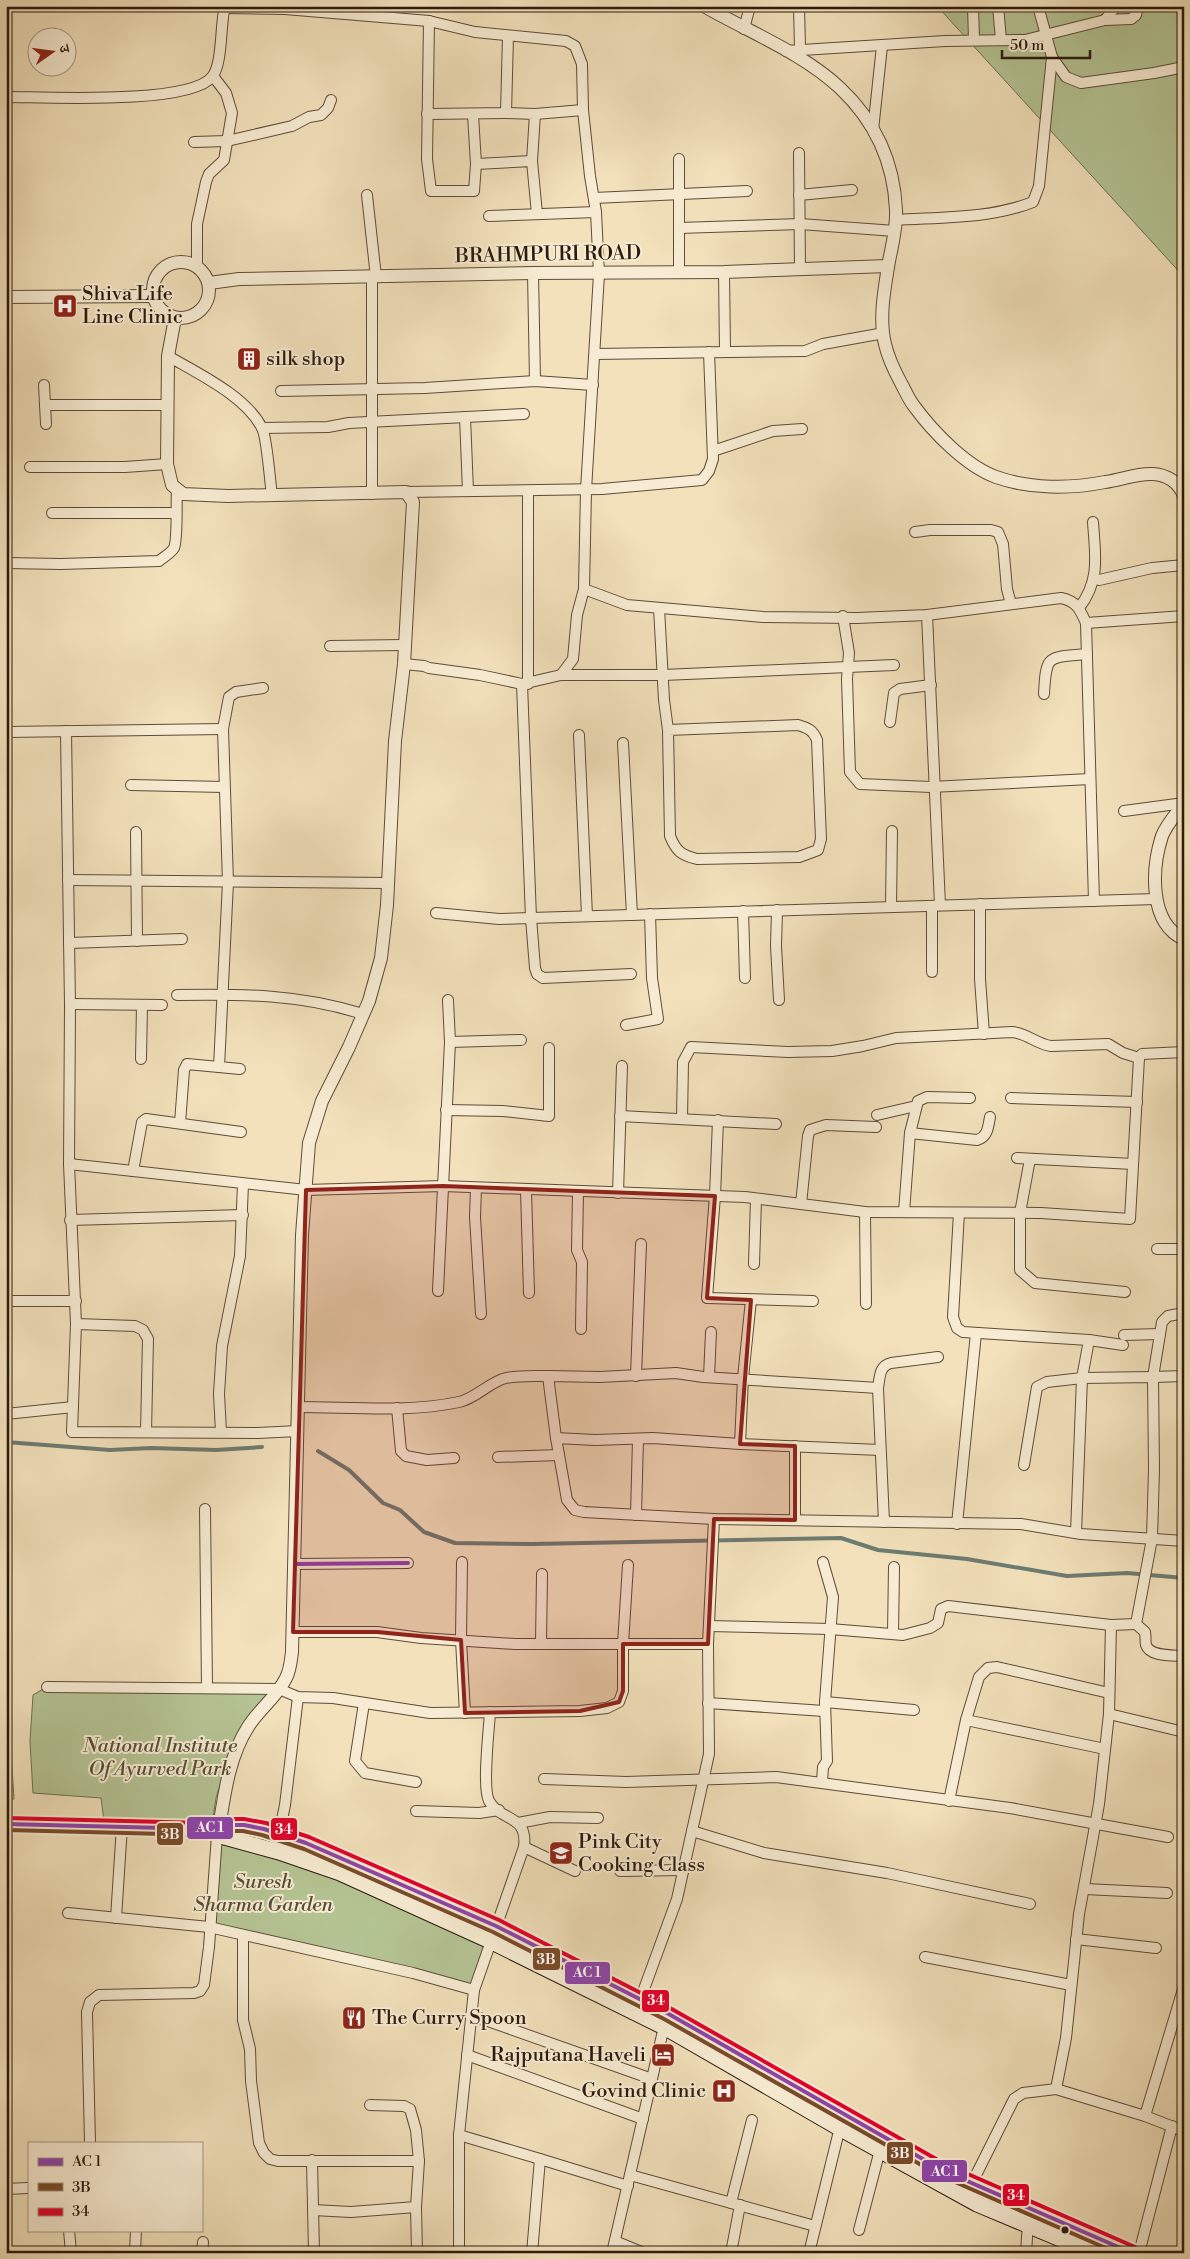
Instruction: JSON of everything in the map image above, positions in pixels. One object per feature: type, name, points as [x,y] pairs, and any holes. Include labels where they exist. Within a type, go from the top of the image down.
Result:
[{"type":"main road","points":[[6,1824],[214,1830],[244,1825],[306,1843],[496,1926],[640,2000],[666,2020],[839,2128],[977,2204],[1094,2253]]},
{"type":"main road","points":[[214,1830],[340,1873],[666,2020],[843,2113],[942,2170],[1133,2253]]},
{"type":"street","points":[[704,6],[813,68],[840,88],[864,116],[873,130],[884,150],[892,182],[895,225],[888,266],[883,317],[884,344],[894,370],[912,404],[948,446],[996,477],[1034,485],[1063,487],[1155,474],[1172,479],[1180,487],[1184,496]]},
{"type":"street","points":[[744,29],[750,6]]},
{"type":"street","points":[[799,6],[800,49]]},
{"type":"street","points":[[973,6],[974,40]]},
{"type":"street","points":[[998,6],[1001,40]]},
{"type":"street","points":[[679,228],[800,224],[895,225],[985,214],[1033,202],[1039,186],[1052,57],[1038,6]]},
{"type":"street","points":[[1105,20],[1116,6]]},
{"type":"street","points":[[786,51],[974,40],[1025,40],[1105,20],[1131,18],[1136,15],[1138,6]]},
{"type":"street","points":[[6,97],[151,97],[202,84],[213,76],[220,50],[224,7],[304,10],[429,20],[474,32],[566,41],[575,46],[582,64],[583,110],[596,212],[599,274],[586,490],[584,589],[577,615],[573,659],[561,676]]},
{"type":"street","points":[[429,20],[427,159],[431,191],[474,191],[476,164],[473,114]]},
{"type":"street","points":[[506,113],[508,36]]},
{"type":"street","points":[[873,130],[882,46]]},
{"type":"street","points":[[1052,57],[1066,77],[1081,83],[1184,67]]},
{"type":"street","points":[[197,266],[197,224],[206,182],[209,174],[224,160],[232,113],[226,93],[213,76]]},
{"type":"street","points":[[194,142],[227,141],[292,126],[309,117],[321,115],[328,108],[331,100]]},
{"type":"street","points":[[427,114],[535,114],[583,110]]},
{"type":"street","points":[[535,114],[532,161],[536,214]]},
{"type":"street","points":[[799,153],[800,269]]},
{"type":"street","points":[[679,159],[679,273]]},
{"type":"street","points":[[476,164],[532,161]]},
{"type":"street","points":[[800,195],[852,190]]},
{"type":"street","points":[[594,198],[747,191]]},
{"type":"street","points":[[367,195],[374,277],[371,390],[373,422],[372,494]]},
{"type":"street","points":[[489,216],[596,212]]},
{"type":"street","points":[[176,262],[187,262],[197,266],[209,283],[210,292],[202,310],[185,318],[175,318],[161,310],[153,296],[153,285],[158,274],[165,266],[176,262]]},
{"type":"street","name":"BRAHMPURI ROAD","points":[[209,283],[238,279],[533,273],[679,273],[888,266]]},
{"type":"street","points":[[724,272],[726,352]]},
{"type":"street","points":[[533,273],[535,381]]},
{"type":"street","points":[[6,297],[153,296]]},
{"type":"street","points":[[175,318],[168,356],[166,405],[167,464],[172,485],[183,494],[272,496],[586,490],[702,480],[709,471],[713,459],[709,352]]},
{"type":"street","points":[[595,354],[805,351],[823,344],[884,333]]},
{"type":"street","points":[[168,356],[212,381],[246,408],[262,428],[272,496]]},
{"type":"street","points":[[281,391],[477,386],[535,381],[593,386]]},
{"type":"street","points":[[44,385],[46,424]]},
{"type":"street","points":[[45,405],[166,405]]},
{"type":"street","points":[[262,428],[328,427],[349,423],[524,414]]},
{"type":"street","points":[[465,417],[468,491]]},
{"type":"street","points":[[713,451],[773,431],[802,429]]},
{"type":"street","points":[[30,467],[125,467],[167,464]]},
{"type":"street","points":[[6,563],[159,562],[173,548],[177,536],[175,513],[177,489]]},
{"type":"street","points":[[528,490],[525,684],[531,918],[535,968],[537,974],[544,978],[631,974]]},
{"type":"street","points":[[90,2142],[87,2012],[90,2002],[99,1995],[194,1993],[200,1991],[205,1976],[214,1830],[236,1749],[248,1726],[287,1677],[292,1652],[302,1235],[310,1143],[322,1101],[364,1014],[381,958],[388,883],[395,741],[404,664],[414,512],[413,502],[406,492]]},
{"type":"street","points":[[52,513],[175,513]]},
{"type":"street","points":[[1079,608],[1089,596],[1095,568],[1093,522]]},
{"type":"street","points":[[915,532],[930,530],[991,530],[998,532],[1003,544],[1004,571],[1011,604]]},
{"type":"street","points":[[1099,580],[1152,568],[1184,565]]},
{"type":"street","points":[[584,589],[627,605],[763,617],[843,616],[858,618],[927,614],[1061,598],[1070,600],[1079,608],[1086,623],[1094,901]]},
{"type":"street","points":[[659,608],[668,730],[670,836],[675,848],[686,856],[697,859],[799,857],[818,850],[822,839],[817,740],[814,733],[808,728],[798,725],[668,730]]},
{"type":"street","points":[[927,614],[931,685],[936,906],[932,972]]},
{"type":"street","points":[[843,616],[849,653],[850,772],[860,784],[868,786],[934,787],[1090,779]]},
{"type":"street","points":[[1086,623],[1184,616]]},
{"type":"street","points":[[330,646],[404,646]]},
{"type":"street","points":[[1044,694],[1045,669],[1049,661],[1054,657],[1087,654]]},
{"type":"street","points":[[404,664],[480,675],[525,684],[561,676],[663,675],[894,665]]},
{"type":"street","points":[[890,722],[894,692],[900,689],[931,685]]},
{"type":"street","points":[[219,1067],[228,882],[223,729],[229,697],[236,692],[263,688]]},
{"type":"street","points":[[6,732],[223,729]]},
{"type":"street","points":[[66,731],[70,1004],[69,1164],[70,1220],[76,1301],[72,1432],[221,1432],[298,1435]]},
{"type":"street","points":[[580,735],[587,916]]},
{"type":"street","points":[[623,743],[632,915]]},
{"type":"street","points":[[131,784],[224,786]]},
{"type":"street","points":[[1124,811],[1184,803]]},
{"type":"street","points":[[1184,803],[1162,836],[1155,884],[1158,911],[1166,925],[1184,939]]},
{"type":"street","points":[[891,907],[892,831]]},
{"type":"street","points":[[136,832],[137,941]]},
{"type":"street","points":[[68,880],[388,883]]},
{"type":"street","points":[[436,912],[499,919],[1156,899]]},
{"type":"street","points":[[980,904],[980,979],[984,1034]]},
{"type":"street","points":[[777,910],[776,946],[779,1000]]},
{"type":"street","points":[[743,912],[745,978]]},
{"type":"street","points":[[626,1025],[658,1019],[652,978],[650,914]]},
{"type":"street","points":[[69,943],[182,939]]},
{"type":"street","points":[[177,995],[223,994],[289,997],[329,1003],[364,1014]]},
{"type":"street","points":[[438,1291],[450,1042],[448,1000]]},
{"type":"street","points":[[70,1004],[162,1005]]},
{"type":"street","points":[[141,1059],[142,1005]]},
{"type":"street","points":[[682,1118],[683,1062],[691,1047],[788,1052],[832,1051],[896,1038],[1022,1033],[1034,1041],[1051,1046],[1108,1044],[1139,1058]]},
{"type":"street","points":[[450,1042],[521,1040]]},
{"type":"street","points":[[446,1110],[503,1111],[549,1116],[549,1048]]},
{"type":"street","points":[[69,1164],[306,1190],[443,1186],[618,1194],[715,1196],[866,1212],[1020,1213],[1130,1219],[1139,1058],[1142,1054],[1184,1052]]},
{"type":"street","points":[[180,1124],[185,1066],[189,1064],[240,1069]]},
{"type":"street","points":[[618,1194],[622,1066]]},
{"type":"street","points":[[904,1212],[910,1133],[916,1106],[922,1098],[970,1098]]},
{"type":"street","points":[[1011,1098],[1137,1102]]},
{"type":"street","points":[[877,1115],[916,1106]]},
{"type":"street","points":[[620,1116],[659,1120],[682,1118],[776,1124]]},
{"type":"street","points":[[910,1133],[977,1140],[986,1134],[990,1117]]},
{"type":"street","points":[[133,1171],[144,1120],[241,1132]]},
{"type":"street","points":[[718,1120],[708,1298],[813,1301]]},
{"type":"street","points":[[801,1204],[810,1130],[826,1125],[876,1127]]},
{"type":"street","points":[[1016,1158],[1133,1164]]},
{"type":"street","points":[[1030,1159],[1020,1213],[1020,1270],[1035,1283],[1125,1292]]},
{"type":"street","points":[[221,1432],[219,1394],[222,1346],[240,1256],[243,1184]]},
{"type":"street","points":[[476,1188],[475,1217],[481,1314]]},
{"type":"street","points":[[526,1190],[530,1293]]},
{"type":"street","points":[[578,1192],[577,1250],[582,1262],[581,1329]]},
{"type":"street","points":[[754,1264],[756,1199]]},
{"type":"street","points":[[866,1212],[866,1304]]},
{"type":"street","points":[[959,1212],[953,1317],[957,1328],[963,1332],[1089,1340],[1124,1340],[1160,1334]]},
{"type":"street","points":[[70,1220],[243,1215]]},
{"type":"street","points":[[636,1376],[641,1244]]},
{"type":"street","points":[[1157,1248],[1184,1249]]},
{"type":"street","points":[[740,1444],[743,1378],[751,1300]]},
{"type":"street","points":[[6,1301],[76,1301]]},
{"type":"street","points":[[1136,1624],[1152,1538],[1154,1377],[1160,1334],[1162,1322],[1168,1316],[1184,1313]]},
{"type":"street","points":[[76,1324],[135,1326],[143,1330],[148,1339],[146,1432]]},
{"type":"street","points":[[709,1377],[711,1332]]},
{"type":"street","points":[[957,1524],[976,1333]]},
{"type":"street","points":[[1076,1533],[1082,1378],[1089,1340]]},
{"type":"street","points":[[884,1522],[878,1388],[881,1370],[885,1364],[938,1357]]},
{"type":"street","points":[[298,1407],[397,1408],[460,1402],[478,1395],[506,1378],[548,1376],[636,1376],[676,1373],[709,1377],[878,1388]]},
{"type":"street","points":[[548,1376],[566,1500],[575,1510],[714,1519],[1021,1524],[1076,1533],[1184,1541]]},
{"type":"street","points":[[1024,1465],[1037,1387],[1046,1382],[1082,1378],[1184,1376]]},
{"type":"street","points":[[6,1414],[73,1407]]},
{"type":"street","points":[[397,1408],[401,1451],[406,1456],[427,1460],[454,1458]]},
{"type":"street","points":[[556,1438],[595,1440],[638,1439],[880,1450]]},
{"type":"street","points":[[636,1515],[638,1439]]},
{"type":"street","points":[[795,1446],[795,1520]]},
{"type":"street","points":[[498,1458],[559,1455]]},
{"type":"street","points":[[205,1509],[207,1688]]},
{"type":"street","points":[[640,2000],[677,1899],[709,1754],[708,1644],[714,1519]]},
{"type":"street","points":[[462,1562],[460,1640],[465,1713]]},
{"type":"street","points":[[822,1782],[823,1767],[827,1761],[824,1707],[833,1597],[823,1562]]},
{"type":"street","points":[[295,1564],[408,1563]]},
{"type":"street","points":[[47,1687],[279,1689],[298,1697],[333,1698],[430,1713],[580,1711],[607,1708],[619,1702],[623,1691],[623,1644],[628,1565]]},
{"type":"street","points":[[893,1634],[894,1567]]},
{"type":"street","points":[[541,1644],[542,1574]]},
{"type":"street","points":[[709,1626],[830,1629],[903,1635],[930,1628],[938,1622],[941,1609],[948,1606],[1111,1624],[1136,1624],[1146,1632],[1146,1646],[1151,1651],[1184,1656]]},
{"type":"street","points":[[1056,2089],[1066,2038],[1076,1939],[1096,1824],[1105,1749],[1109,1714],[1111,1624]]},
{"type":"street","points":[[293,1632],[377,1632],[460,1640],[541,1644],[708,1644]]},
{"type":"street","points":[[948,1801],[966,1720],[979,1677],[988,1668],[996,1667],[1109,1693]]},
{"type":"street","points":[[279,1834],[285,1806],[298,1697]]},
{"type":"street","points":[[364,1702],[355,1761],[365,1773],[416,1782]]},
{"type":"street","points":[[708,1703],[914,1710]]},
{"type":"street","points":[[459,2253],[459,2135],[474,1990],[524,1846],[524,1829],[489,1801],[486,1787],[490,1712]]},
{"type":"street","points":[[1109,1714],[1184,1732]]},
{"type":"street","points":[[966,1720],[1105,1749]]},
{"type":"street","points":[[544,1780],[626,1782],[776,1777],[1010,1808],[1168,1837]]},
{"type":"street","points":[[416,1811],[479,1813],[499,1810]]},
{"type":"street","points":[[518,1823],[550,1817],[598,1818]]},
{"type":"street","points":[[116,1918],[122,1826]]},
{"type":"street","points":[[692,1831],[764,1853],[887,1873],[1030,1904]]},
{"type":"street","points":[[524,1846],[575,1870]]},
{"type":"street","points":[[620,1871],[684,1870]]},
{"type":"street","points":[[1085,1889],[1167,1893]]},
{"type":"street","points":[[68,1913],[209,1927],[413,1973],[474,1990]]},
{"type":"street","points":[[243,1935],[243,2020],[250,2049],[251,2081],[259,2143],[264,2153],[270,2159],[278,2161],[419,2161]]},
{"type":"street","points":[[1076,1939],[1156,1948]]},
{"type":"street","points":[[925,1956],[1071,1985]]},
{"type":"street","points":[[1145,2116],[1184,1986]]},
{"type":"street","points":[[471,2016],[652,2079]]},
{"type":"street","points":[[612,2253],[666,2020]]},
{"type":"street","points":[[467,2055],[643,2118]]},
{"type":"street","points":[[972,2183],[1014,2099],[1023,2093],[1056,2089],[1184,2130]]},
{"type":"street","points":[[370,2105],[404,2106],[410,2109],[416,2130],[419,2161],[416,2206],[417,2253]]},
{"type":"street","points":[[809,2253],[843,2113]]},
{"type":"street","points":[[731,2253],[736,2204],[752,2120]]},
{"type":"street","points":[[1139,2253],[1172,2126]]},
{"type":"street","points":[[459,2135],[628,2186]]},
{"type":"street","points":[[860,2230],[880,2150]]},
{"type":"street","points":[[532,2253],[540,2158]]},
{"type":"street","points":[[312,2160],[314,2253]]},
{"type":"street","points":[[630,2175],[816,2226]]},
{"type":"street","points":[[6,2189],[27,2188]]},
{"type":"street","points":[[313,2210],[352,2212],[416,2206]]},
{"type":"street","points":[[1026,2253],[1030,2208]]},
{"type":"street","points":[[69,2232],[71,2253]]},
{"type":"street","points":[[135,2253],[136,2232]]},
{"type":"street","points":[[615,2241],[644,2253]]},
{"type":"highlighted area","points":[[443,1186],[715,1196],[707,1298],[751,1300],[740,1444],[795,1446],[795,1520],[714,1519],[708,1644],[623,1644],[623,1691],[619,1702],[580,1711],[465,1713],[461,1640],[377,1632],[293,1632],[306,1190]]},
{"type":"green space","points":[[937,6],[1184,6],[1184,277]]},
{"type":"green space","name":"National Institute Of Ayurved Park","points":[[43,1689],[270,1693],[227,1763],[216,1798],[212,1824],[104,1821],[101,1798],[33,1793],[30,1741],[33,1695]]},
{"type":"green space","points":[[6,1750],[11,1750],[14,1799],[6,1800]]},
{"type":"green space","name":"Suresh Sharma Garden","points":[[224,1839],[338,1876],[486,1944],[472,1985],[213,1925],[221,1844]]},
{"type":"waterway","points":[[6,1442],[110,1450],[151,1448],[216,1450],[262,1447]]},
{"type":"waterway","points":[[318,1451],[349,1470],[383,1503],[400,1510],[424,1532],[455,1543],[532,1544],[841,1538],[878,1550],[967,1559],[1067,1576],[1127,1573],[1184,1578]]},
{"type":"transit line","points":[[295,1564],[408,1563]]},
{"type":"transit line","name":"34","points":[[6,1818],[204,1823],[218,1819],[244,1819],[266,1823],[309,1837],[499,1920],[670,2008],[945,2164],[1135,2247]]},
{"type":"transit line","points":[[6,1824],[205,1829],[219,1825],[244,1825],[264,1829],[306,1843],[496,1926],[667,2013],[942,2170],[1132,2253]]},
{"type":"transit line","name":"3B","points":[[6,1830],[205,1835],[220,1831],[243,1831],[262,1835],[304,1849],[493,1932],[664,2019],[939,2175],[1117,2253]]},
{"type":"place","name":"Shiva Life Line Clinic","points":[[65,306]]},
{"type":"place","name":"silk shop","points":[[249,359]]},
{"type":"place","name":"Pink City Cooking Class","points":[[561,1853]]},
{"type":"place","name":"The Curry Spoon","points":[[354,2018]]},
{"type":"place","name":"Rajputana Haveli","points":[[663,2055]]},
{"type":"place","name":"Govind Clinic","points":[[724,2091]]}]
